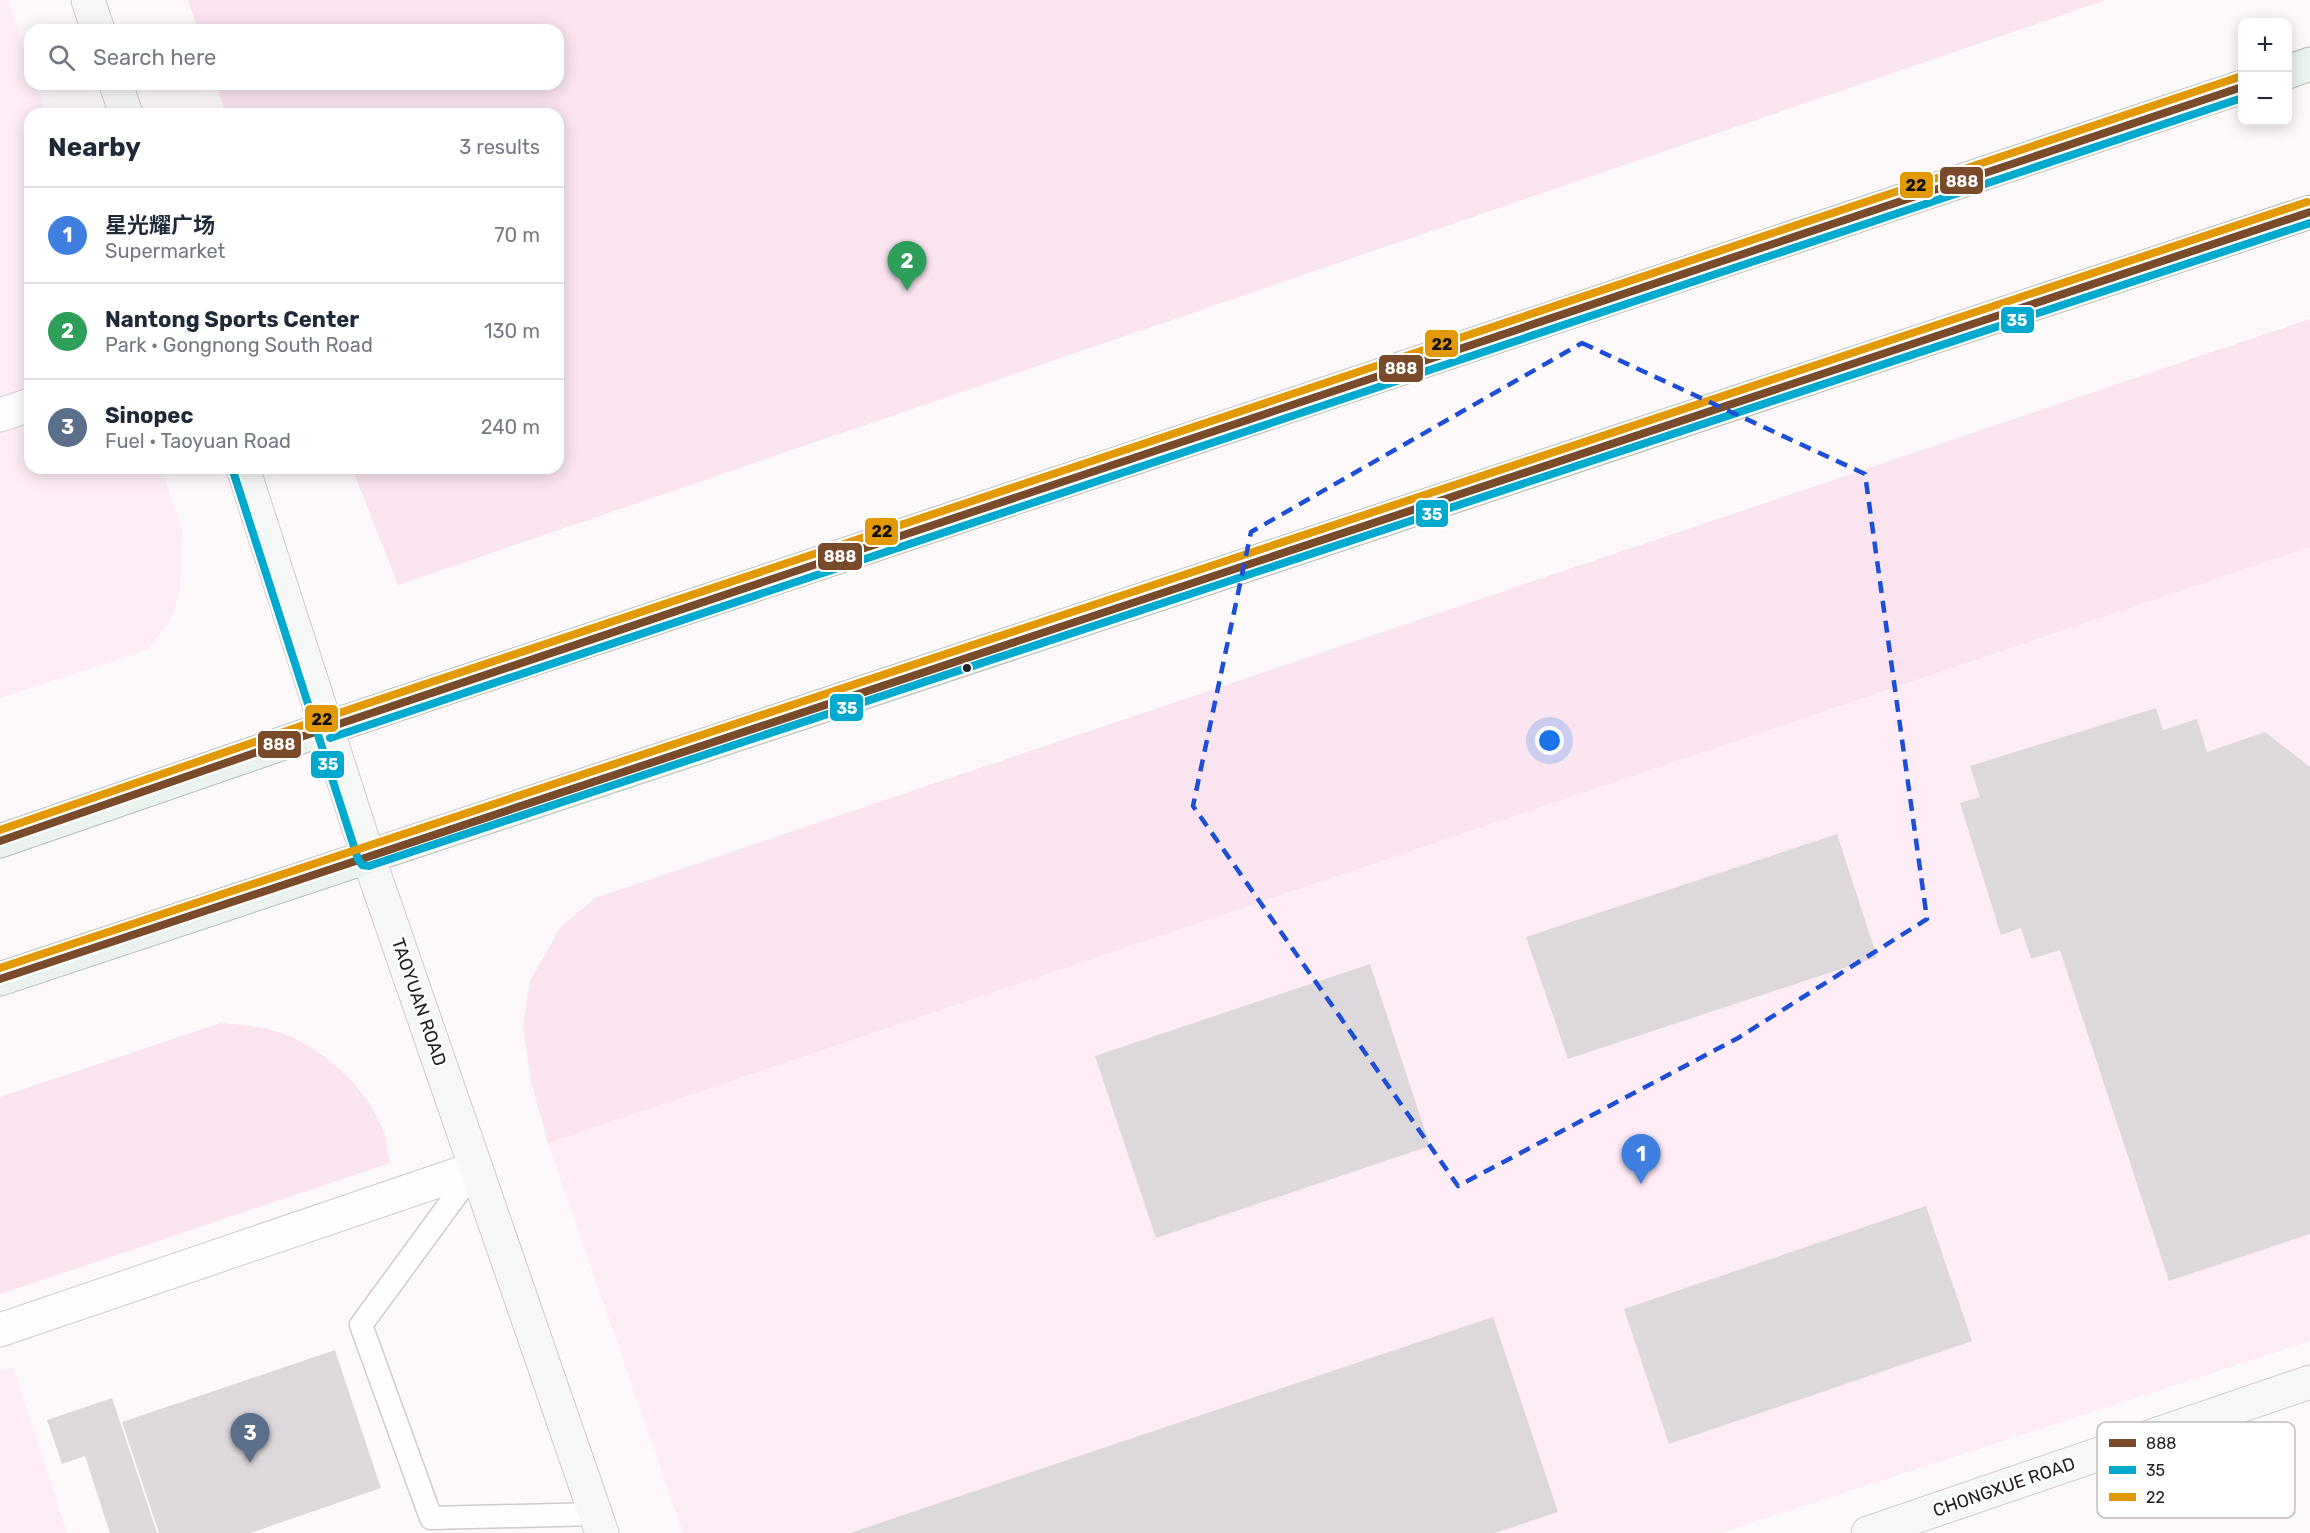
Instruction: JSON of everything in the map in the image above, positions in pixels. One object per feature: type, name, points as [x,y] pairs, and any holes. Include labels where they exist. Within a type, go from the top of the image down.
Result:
[{"type":"main road","points":[[2292,71],[2310,64]]},
{"type":"main road","points":[[0,841],[327,728],[2238,88]]},
{"type":"main road","points":[[0,979],[2310,212]]},
{"type":"street","points":[[88,0],[96,24]]},
{"type":"street","points":[[118,90],[124,108]]},
{"type":"street","points":[[0,415],[24,407]]},
{"type":"street","name":"TAOYUAN ROAD","points":[[245,474],[368,856],[599,1524]]},
{"type":"street","points":[[0,1330],[476,1168]]},
{"type":"street","name":"CHONGXUE ROAD","points":[[2193,1422],[2310,1382]]},
{"type":"street","name":"CHONGXUE ROAD","points":[[1868,1533],[2097,1455]]},
{"type":"lane","points":[[476,1168],[361,1325],[431,1518],[599,1524]]},
{"type":"highlighted area","points":[[1582,343],[1865,474],[1927,919],[1738,1038],[1458,1186],[1193,806],[1251,532]]},
{"type":"shaded area","points":[[0,0],[8,0],[24,48],[24,90],[38,90],[44,108],[24,108],[24,474],[163,474],[182,530],[180,591],[170,622],[147,650],[0,698]]},
{"type":"shaded area","points":[[188,0],[2106,0],[398,585],[354,474],[564,474],[564,108],[224,108],[218,90],[564,90],[564,24],[196,24]]},
{"type":"shaded area","points":[[2310,319],[2310,547],[548,1143],[531,1082],[523,1026],[530,981],[560,928],[595,898]]},
{"type":"shaded area","points":[[2310,547],[2310,1341],[1720,1533],[683,1533],[548,1143]]},
{"type":"shaded area","points":[[220,1023],[257,1027],[284,1034],[306,1044],[333,1063],[356,1086],[375,1113],[385,1135],[390,1163],[0,1294],[0,1097]]},
{"type":"shaded area","points":[[13,1367],[67,1533],[0,1533],[0,1371]]},
{"type":"building","points":[[2156,708],[2163,730],[2197,719],[2207,752],[2265,732],[2310,767],[2310,1234],[2169,1281],[2060,950],[2031,959],[2021,928],[2001,935],[1960,803],[1980,797],[1970,766]]},
{"type":"building","points":[[1837,834],[1877,957],[1568,1059],[1526,937]]},
{"type":"building","points":[[1370,964],[1430,1146],[1156,1238],[1095,1056]]},
{"type":"building","points":[[1926,1206],[1972,1341],[1669,1444],[1624,1309]]},
{"type":"building","points":[[1493,1317],[1558,1512],[1495,1533],[850,1533]]},
{"type":"building","points":[[335,1350],[381,1488],[250,1533],[159,1533],[122,1422]]},
{"type":"building","points":[[112,1398],[157,1533],[110,1533],[85,1456],[62,1464],[47,1420]]},
{"type":"transit line","name":"22","points":[[0,830],[324,718],[2238,77]]},
{"type":"transit line","name":"888","points":[[0,841],[327,728],[2238,88]]},
{"type":"transit line","name":"35","points":[[330,738],[2238,99]]},
{"type":"transit line","name":"22","points":[[0,968],[2307,202]]},
{"type":"transit line","name":"888","points":[[0,979],[2310,212]]},
{"type":"transit line","name":"35","points":[[234,474],[358,859],[362,865],[369,866],[2310,223]]},
{"type":"place","name":"Nantong Sports Center","points":[[907,291]]},
{"type":"place","name":"星光耀广场","points":[[1641,1184]]},
{"type":"place","name":"Sinopec","points":[[250,1463]]}]
